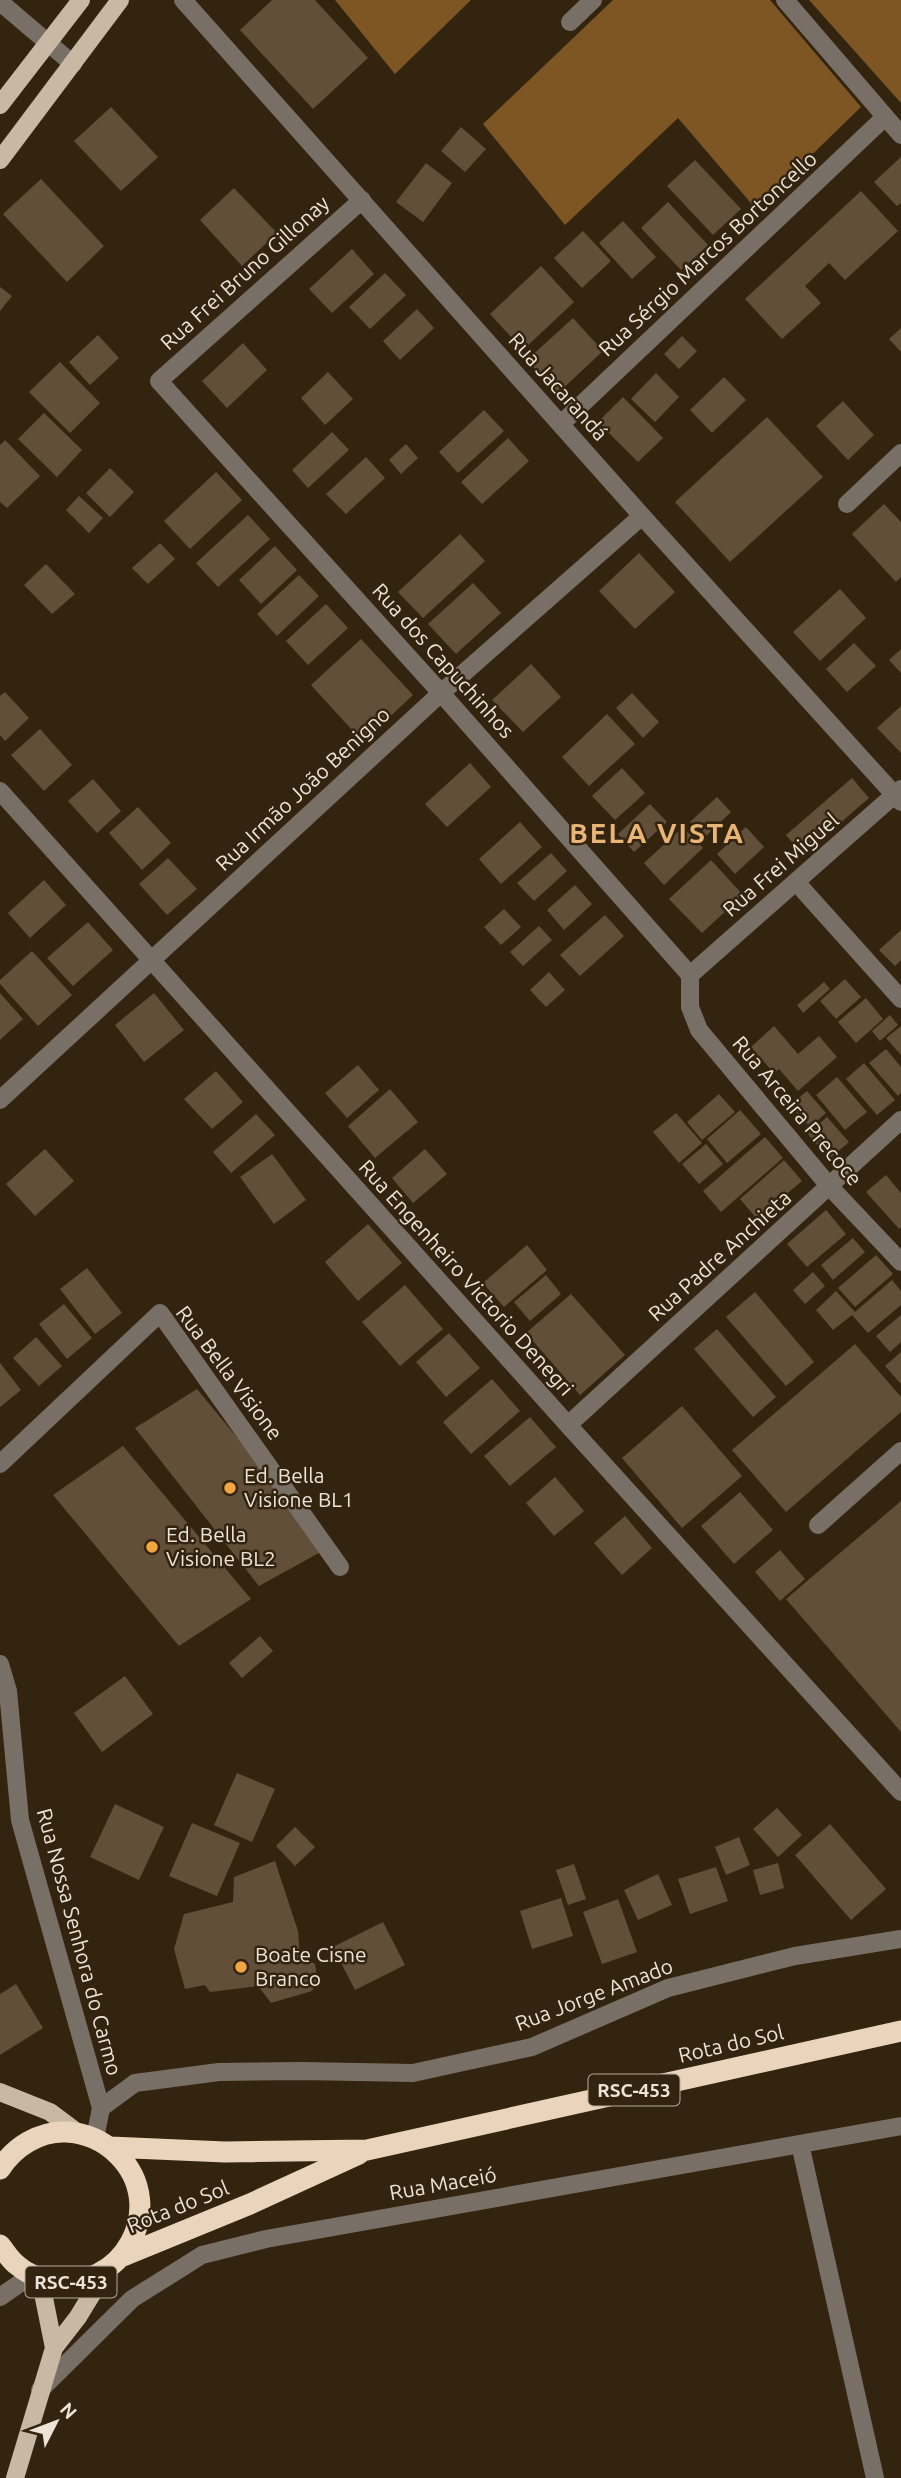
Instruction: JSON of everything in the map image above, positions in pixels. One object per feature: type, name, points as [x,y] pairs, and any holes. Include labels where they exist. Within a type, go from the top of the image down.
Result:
[{"type":"highway","name":"Rota do Sol","points":[[94,2140],[225,2152],[367,2150],[901,2031]]},
{"type":"highway","name":"RSC-453","points":[[0,2245],[22,2271],[62,2283],[85,2280],[106,2271],[123,2256],[137,2231],[140,2203],[136,2182],[126,2163],[94,2140],[49,2133],[28,2142],[3,2158]]},
{"type":"highway","name":"Rota do Sol","points":[[123,2256],[250,2204],[367,2150]]},
{"type":"main road","points":[[0,105],[81,0]]},
{"type":"main road","points":[[0,160],[121,0]]},
{"type":"main road","points":[[0,2092],[50,2112],[94,2140]]},
{"type":"main road","points":[[22,2271],[54,2348]]},
{"type":"main road","points":[[15,2478],[54,2348],[106,2271]]},
{"type":"street","name":"Rua Jacarandá","points":[[183,0],[642,516],[899,795]]},
{"type":"street","points":[[570,22],[593,0]]},
{"type":"street","points":[[785,0],[901,135]]},
{"type":"street","points":[[0,2],[73,64]]},
{"type":"street","name":"Rua Sérgio Marcos Bortoncello","points":[[561,424],[885,117]]},
{"type":"street","name":"Rua Frei Bruno Gillonay","points":[[159,381],[362,200]]},
{"type":"street","name":"Rua dos Capuchinhos","points":[[159,381],[442,693],[690,975]]},
{"type":"street","points":[[847,504],[901,453]]},
{"type":"street","name":"Rua Irmão João Benigno","points":[[0,1100],[442,693],[642,516]]},
{"type":"street","name":"Rua Engenheiro Victorio Denegri","points":[[0,792],[568,1425],[898,1782]]},
{"type":"street","name":"Rua Frei Miguel","points":[[690,975],[899,795]]},
{"type":"street","points":[[796,882],[901,999]]},
{"type":"street","name":"Rua Arceira Precoce","points":[[690,975],[690,1007],[699,1030],[830,1187],[901,1262]]},
{"type":"street","name":"Rua Padre Anchieta","points":[[568,1425],[901,1120]]},
{"type":"street","name":"Rua Bella Visione","points":[[0,1464],[160,1313],[340,1567]]},
{"type":"street","points":[[818,1525],[901,1451]]},
{"type":"street","name":"Rua Nossa Senhora do Carmo","points":[[0,1664],[8,1691],[20,1820],[101,2108]]},
{"type":"street","name":"Rua Jorge Amado","points":[[101,2108],[135,2083],[219,2073],[413,2073],[531,2047],[668,1988],[795,1956],[901,1939]]},
{"type":"street","points":[[94,2140],[101,2108]]},
{"type":"street","name":"Rua Maceió","points":[[40,2390],[131,2299],[202,2255],[266,2239],[901,2126]]},
{"type":"street","points":[[800,2144],[875,2478]]},
{"type":"street","points":[[0,2297],[22,2271]]},
{"type":"shaded area","points":[[335,0],[471,0],[395,74]]},
{"type":"shaded area","points":[[613,0],[770,0],[861,107],[756,209],[678,118],[565,225],[483,124]]},
{"type":"shaded area","points":[[809,0],[901,0],[901,103]]},
{"type":"building","points":[[272,0],[315,0],[368,58],[313,109],[240,30]]},
{"type":"building","points":[[111,107],[158,157],[121,191],[74,141]]},
{"type":"building","points":[[461,127],[486,149],[465,172],[441,151]]},
{"type":"building","points":[[901,157],[901,203],[897,206],[874,182]]},
{"type":"building","points":[[695,160],[741,209],[713,235],[667,186]]},
{"type":"building","points":[[426,163],[452,183],[423,222],[396,202]]},
{"type":"building","points":[[41,179],[104,246],[67,282],[3,214]]},
{"type":"building","points":[[234,188],[277,233],[242,266],[200,220]]},
{"type":"building","points":[[861,191],[898,231],[845,280],[829,263],[805,286],[821,303],[782,339],[745,299]]},
{"type":"building","points":[[668,202],[708,245],[681,270],[641,228]]},
{"type":"building","points":[[623,221],[656,257],[632,279],[599,243]]},
{"type":"building","points":[[583,231],[611,261],[582,288],[554,258]]},
{"type":"building","points":[[352,249],[374,274],[332,313],[309,289]]},
{"type":"building","points":[[541,266],[574,302],[523,350],[490,314]]},
{"type":"building","points":[[385,273],[406,295],[370,329],[349,307]]},
{"type":"building","points":[[0,287],[12,296],[0,311]]},
{"type":"building","points":[[417,309],[434,328],[400,360],[383,341]]},
{"type":"building","points":[[573,318],[603,351],[558,393],[527,360]]},
{"type":"building","points":[[901,328],[901,352],[889,339]]},
{"type":"building","points":[[98,335],[119,358],[90,385],[69,362]]},
{"type":"building","points":[[682,336],[697,351],[679,369],[664,354]]},
{"type":"building","points":[[243,343],[267,370],[227,408],[202,381]]},
{"type":"building","points":[[60,362],[100,403],[70,433],[29,392]]},
{"type":"building","points":[[328,372],[353,399],[325,425],[301,398]]},
{"type":"building","points":[[656,373],[679,397],[655,422],[631,399]]},
{"type":"building","points":[[724,377],[746,400],[712,433],[690,410]]},
{"type":"building","points":[[623,397],[663,438],[638,462],[598,422]]},
{"type":"building","points":[[843,401],[874,435],[848,460],[816,426]]},
{"type":"building","points":[[484,410],[504,431],[458,473],[439,452]]},
{"type":"building","points":[[44,413],[82,450],[57,477],[18,439]]},
{"type":"building","points":[[767,417],[823,477],[730,562],[675,502]]},
{"type":"building","points":[[332,432],[349,450],[308,488],[292,470]]},
{"type":"building","points":[[508,438],[529,461],[482,504],[461,482]]},
{"type":"building","points":[[5,440],[40,476],[7,508],[0,502],[0,445]]},
{"type":"building","points":[[406,444],[418,458],[401,474],[389,460]]},
{"type":"building","points":[[366,457],[385,478],[346,514],[326,494]]},
{"type":"building","points":[[110,468],[134,492],[110,517],[86,493]]},
{"type":"building","points":[[216,472],[242,500],[190,549],[164,521]]},
{"type":"building","points":[[79,496],[103,518],[89,533],[66,510]]},
{"type":"building","points":[[884,504],[901,522],[901,577],[896,582],[852,534]]},
{"type":"building","points":[[248,515],[270,539],[218,587],[196,563]]},
{"type":"building","points":[[460,534],[485,561],[423,618],[398,592]]},
{"type":"building","points":[[160,543],[175,559],[148,584],[132,568]]},
{"type":"building","points":[[275,546],[297,570],[261,604],[239,580]]},
{"type":"building","points":[[639,553],[675,592],[635,629],[599,591]]},
{"type":"building","points":[[46,564],[75,594],[52,614],[24,585]]},
{"type":"building","points":[[299,575],[319,596],[277,636],[257,614]]},
{"type":"building","points":[[473,583],[501,613],[456,654],[428,624]]},
{"type":"building","points":[[840,589],[866,618],[820,661],[793,632]]},
{"type":"building","points":[[326,604],[348,628],[308,665],[286,641]]},
{"type":"building","points":[[361,639],[413,695],[363,742],[311,685]]},
{"type":"building","points":[[854,643],[876,666],[847,692],[826,669]]},
{"type":"building","points":[[901,649],[901,673],[889,660]]},
{"type":"building","points":[[531,664],[561,697],[523,732],[492,700]]},
{"type":"building","points":[[5,692],[29,718],[5,741],[0,735],[0,696]]},
{"type":"building","points":[[632,693],[659,722],[643,738],[616,708]]},
{"type":"building","points":[[901,706],[901,753],[877,728]]},
{"type":"building","points":[[607,714],[635,744],[589,786],[562,757]]},
{"type":"building","points":[[40,729],[72,765],[44,791],[11,755]]},
{"type":"building","points":[[470,763],[491,787],[447,827],[425,804]]},
{"type":"building","points":[[622,768],[645,793],[615,820],[592,796]]},
{"type":"building","points":[[852,778],[869,798],[803,855],[786,835]]},
{"type":"building","points":[[93,779],[121,811],[97,833],[68,801]]},
{"type":"building","points":[[717,797],[731,812],[705,837],[690,822]]},
{"type":"building","points":[[650,804],[667,822],[634,852],[618,834]]},
{"type":"building","points":[[138,807],[171,843],[142,870],[109,833]]},
{"type":"building","points":[[520,822],[542,847],[501,884],[479,859]]},
{"type":"building","points":[[683,827],[703,848],[664,885],[644,863]]},
{"type":"building","points":[[746,827],[764,847],[735,874],[717,854]]},
{"type":"building","points":[[551,853],[567,871],[534,901],[517,883]]},
{"type":"building","points":[[168,858],[197,889],[167,915],[139,884]]},
{"type":"building","points":[[711,860],[743,895],[702,933],[669,899]]},
{"type":"building","points":[[44,880],[66,905],[30,938],[8,913]]},
{"type":"building","points":[[575,885],[592,904],[564,930],[547,910]]},
{"type":"building","points":[[504,909],[521,927],[501,945],[484,927]]},
{"type":"building","points":[[605,915],[624,936],[580,976],[560,955]]},
{"type":"building","points":[[88,922],[113,950],[73,986],[47,958]]},
{"type":"building","points":[[539,926],[552,940],[523,966],[510,952]]},
{"type":"building","points":[[901,930],[901,960],[895,966],[879,950]]},
{"type":"building","points":[[32,951],[72,995],[38,1026],[0,984],[0,980]]},
{"type":"building","points":[[549,972],[565,990],[546,1007],[530,990]]},
{"type":"building","points":[[845,979],[861,997],[836,1019],[820,1001]]},
{"type":"building","points":[[824,982],[830,989],[803,1013],[797,1005]]},
{"type":"building","points":[[0,993],[23,1019],[0,1040]]},
{"type":"building","points":[[154,993],[184,1030],[144,1062],[115,1025]]},
{"type":"building","points":[[866,998],[883,1019],[856,1043],[838,1022]]},
{"type":"building","points":[[890,1015],[898,1025],[880,1041],[872,1031]]},
{"type":"building","points":[[774,1026],[798,1054],[819,1036],[837,1057],[798,1091],[779,1069],[774,1073],[751,1047]]},
{"type":"building","points":[[901,1026],[901,1055],[886,1038]]},
{"type":"building","points":[[886,1049],[901,1067],[901,1093],[898,1096],[869,1063]]},
{"type":"building","points":[[864,1063],[895,1100],[877,1115],[846,1079]]},
{"type":"building","points":[[358,1065],[379,1090],[347,1118],[325,1093]]},
{"type":"building","points":[[216,1071],[243,1102],[212,1129],[184,1099]]},
{"type":"building","points":[[837,1077],[867,1112],[845,1130],[816,1095]]},
{"type":"building","points":[[390,1089],[418,1122],[375,1158],[348,1126]]},
{"type":"building","points":[[807,1091],[826,1113],[810,1127],[790,1105]]},
{"type":"building","points":[[719,1094],[735,1112],[702,1140],[687,1122]]},
{"type":"building","points":[[740,1110],[761,1134],[727,1163],[707,1139]]},
{"type":"building","points":[[676,1113],[702,1143],[679,1163],[653,1132]]},
{"type":"building","points":[[256,1114],[275,1135],[231,1173],[213,1152]]},
{"type":"building","points":[[827,1117],[849,1142],[829,1159],[808,1134]]},
{"type":"building","points":[[765,1137],[783,1158],[721,1212],[703,1191]]},
{"type":"building","points":[[706,1144],[723,1164],[699,1184],[682,1164]]},
{"type":"building","points":[[45,1149],[74,1181],[35,1216],[6,1184]]},
{"type":"building","points":[[425,1149],[447,1174],[413,1203],[392,1178]]},
{"type":"building","points":[[272,1154],[306,1200],[274,1224],[240,1177]]},
{"type":"building","points":[[784,1160],[802,1181],[757,1219],[740,1199]]},
{"type":"building","points":[[886,1175],[901,1193],[899,1229],[866,1192]]},
{"type":"building","points":[[826,1210],[846,1234],[807,1267],[787,1244]]},
{"type":"building","points":[[368,1224],[402,1263],[358,1301],[325,1262]]},
{"type":"building","points":[[853,1238],[865,1252],[833,1280],[821,1265]]},
{"type":"building","points":[[527,1245],[547,1270],[504,1307],[483,1283]]},
{"type":"building","points":[[876,1255],[893,1274],[855,1307],[838,1288]]},
{"type":"building","points":[[87,1268],[122,1313],[95,1334],[60,1289]]},
{"type":"building","points":[[813,1272],[825,1286],[805,1304],[793,1290]]},
{"type":"building","points":[[546,1275],[561,1294],[530,1321],[514,1302]]},
{"type":"building","points":[[892,1280],[901,1291],[901,1305],[868,1333],[852,1315],[833,1330],[816,1310],[836,1291],[855,1312]]},
{"type":"building","points":[[405,1285],[443,1329],[400,1366],[362,1322]]},
{"type":"building","points":[[755,1292],[814,1362],[786,1386],[726,1317]]},
{"type":"building","points":[[571,1294],[625,1355],[580,1395],[526,1333]]},
{"type":"building","points":[[64,1304],[92,1338],[67,1359],[39,1324]]},
{"type":"building","points":[[901,1315],[901,1342],[890,1352],[876,1336]]},
{"type":"building","points":[[717,1329],[776,1397],[753,1417],[694,1349]]},
{"type":"building","points":[[449,1333],[480,1368],[446,1397],[416,1362]]},
{"type":"building","points":[[36,1337],[62,1366],[39,1386],[13,1358]]},
{"type":"building","points":[[855,1344],[901,1397],[901,1412],[786,1512],[732,1450]]},
{"type":"building","points":[[901,1352],[901,1384],[885,1366]]},
{"type":"building","points":[[0,1363],[21,1390],[0,1407]]},
{"type":"building","points":[[492,1379],[520,1411],[471,1454],[443,1422]]},
{"type":"building","name":"Ed. Bella Visione BL1","points":[[197,1389],[328,1548],[259,1586],[135,1428]]},
{"type":"building","points":[[682,1406],[742,1476],[682,1528],[622,1458]]},
{"type":"building","points":[[530,1417],[556,1447],[510,1486],[484,1456]]},
{"type":"building","name":"Ed. Bella Visione BL2","points":[[123,1446],[251,1599],[179,1646],[53,1495]]},
{"type":"building","points":[[555,1477],[584,1511],[554,1536],[526,1503]]},
{"type":"building","points":[[740,1492],[773,1530],[734,1564],[701,1526]]},
{"type":"building","points":[[901,1501],[901,1732],[786,1599]]},
{"type":"building","points":[[625,1516],[652,1548],[622,1575],[594,1543]]},
{"type":"building","points":[[780,1550],[805,1579],[780,1601],[755,1572]]},
{"type":"building","points":[[260,1636],[273,1651],[242,1678],[229,1663]]},
{"type":"building","points":[[125,1676],[153,1714],[102,1752],[74,1713]]},
{"type":"building","points":[[237,1773],[275,1789],[252,1842],[214,1825]]},
{"type":"building","points":[[115,1804],[164,1827],[139,1880],[90,1857]]},
{"type":"building","points":[[777,1808],[802,1835],[778,1857],[753,1829]]},
{"type":"building","points":[[192,1823],[240,1843],[217,1896],[169,1876]]},
{"type":"building","points":[[830,1824],[886,1889],[851,1920],[795,1855]]},
{"type":"building","points":[[295,1827],[315,1847],[295,1866],[276,1846]]},
{"type":"building","points":[[739,1837],[750,1865],[726,1875],[715,1847]]},
{"type":"building","points":[[275,1861],[298,1931],[300,1956],[315,1964],[318,1982],[312,1991],[271,2003],[258,1986],[210,1992],[205,1985],[185,1989],[174,1949],[184,1914],[233,1902],[234,1877]]},
{"type":"building","points":[[778,1863],[784,1888],[760,1895],[753,1870]]},
{"type":"building","points":[[574,1864],[586,1899],[568,1905],[556,1870]]},
{"type":"building","points":[[716,1867],[728,1901],[690,1914],[678,1879]]},
{"type":"building","points":[[658,1874],[672,1905],[638,1920],[624,1890]]},
{"type":"building","points":[[561,1898],[573,1936],[532,1949],[520,1911]]},
{"type":"building","points":[[618,1899],[637,1952],[602,1964],[583,1912]]},
{"type":"building","points":[[383,1922],[405,1965],[355,1990],[333,1947]]},
{"type":"building","points":[[16,1984],[43,2028],[0,2055],[0,1994]]},
{"type":"place","name":"Ed. Bella Visione BL1","points":[[230,1488]]},
{"type":"place","name":"Ed. Bella Visione BL2","points":[[152,1547]]},
{"type":"place","name":"Boate Cisne Branco","points":[[241,1967]]},
{"type":"district","name":"BELA VISTA","points":[[657,833]]}]
